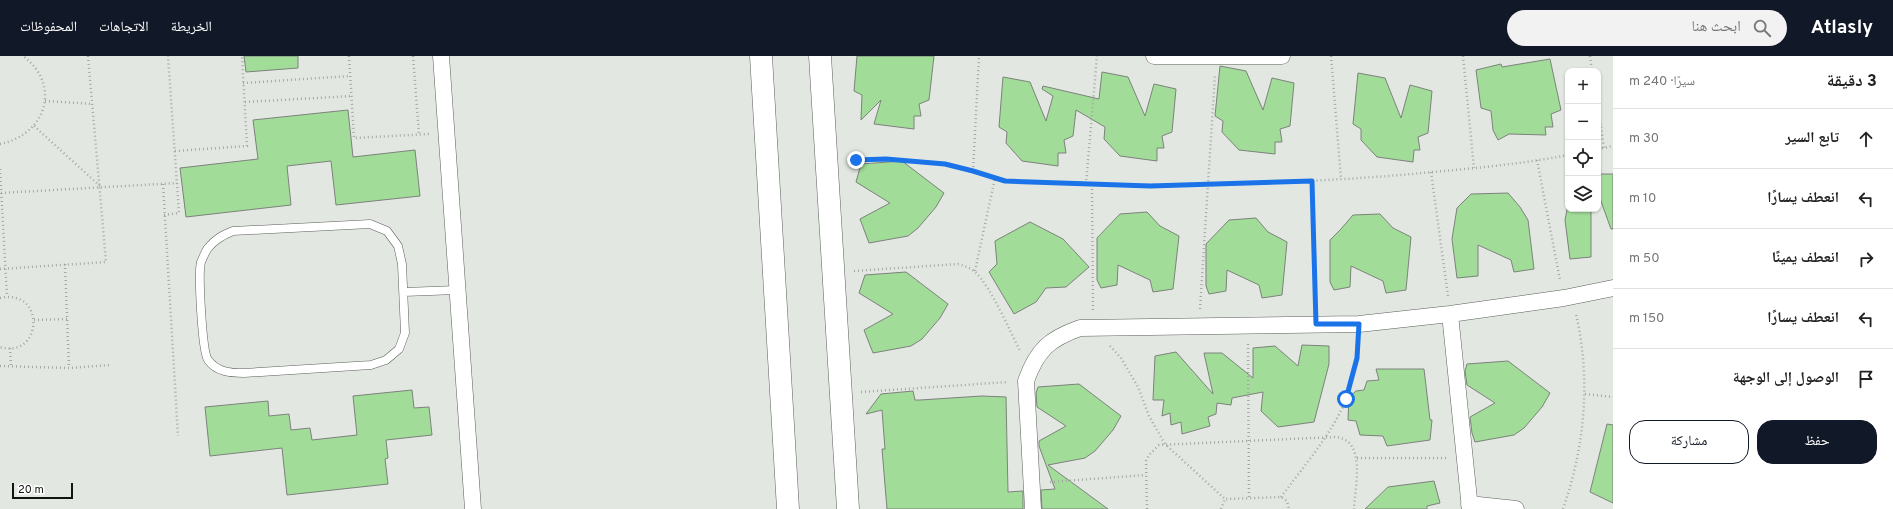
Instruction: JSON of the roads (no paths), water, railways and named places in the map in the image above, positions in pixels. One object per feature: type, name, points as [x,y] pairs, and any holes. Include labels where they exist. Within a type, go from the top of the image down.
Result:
[{"type":"street","points":[[441,56],[473,509]]},
{"type":"street","points":[[761,56],[788,509]]},
{"type":"street","points":[[820,56],[848,509]]},
{"type":"street","points":[[1154,56],[1282,56]]},
{"type":"street","points":[[1033,509],[1028,375],[1042,350],[1058,336],[1080,328],[1359,324],[1450,314],[1568,297],[1613,288]]},
{"type":"street","points":[[1450,314],[1469,507],[1516,509]]},
{"type":"lane","points":[[370,224],[387,232],[398,246],[402,264],[404,292],[405,333],[399,349],[386,360],[371,365],[230,373],[217,369],[208,359],[204,345],[200,278],[201,263],[208,248],[219,237],[233,231],[370,224]]},
{"type":"lane","points":[[404,292],[457,290]]}]
